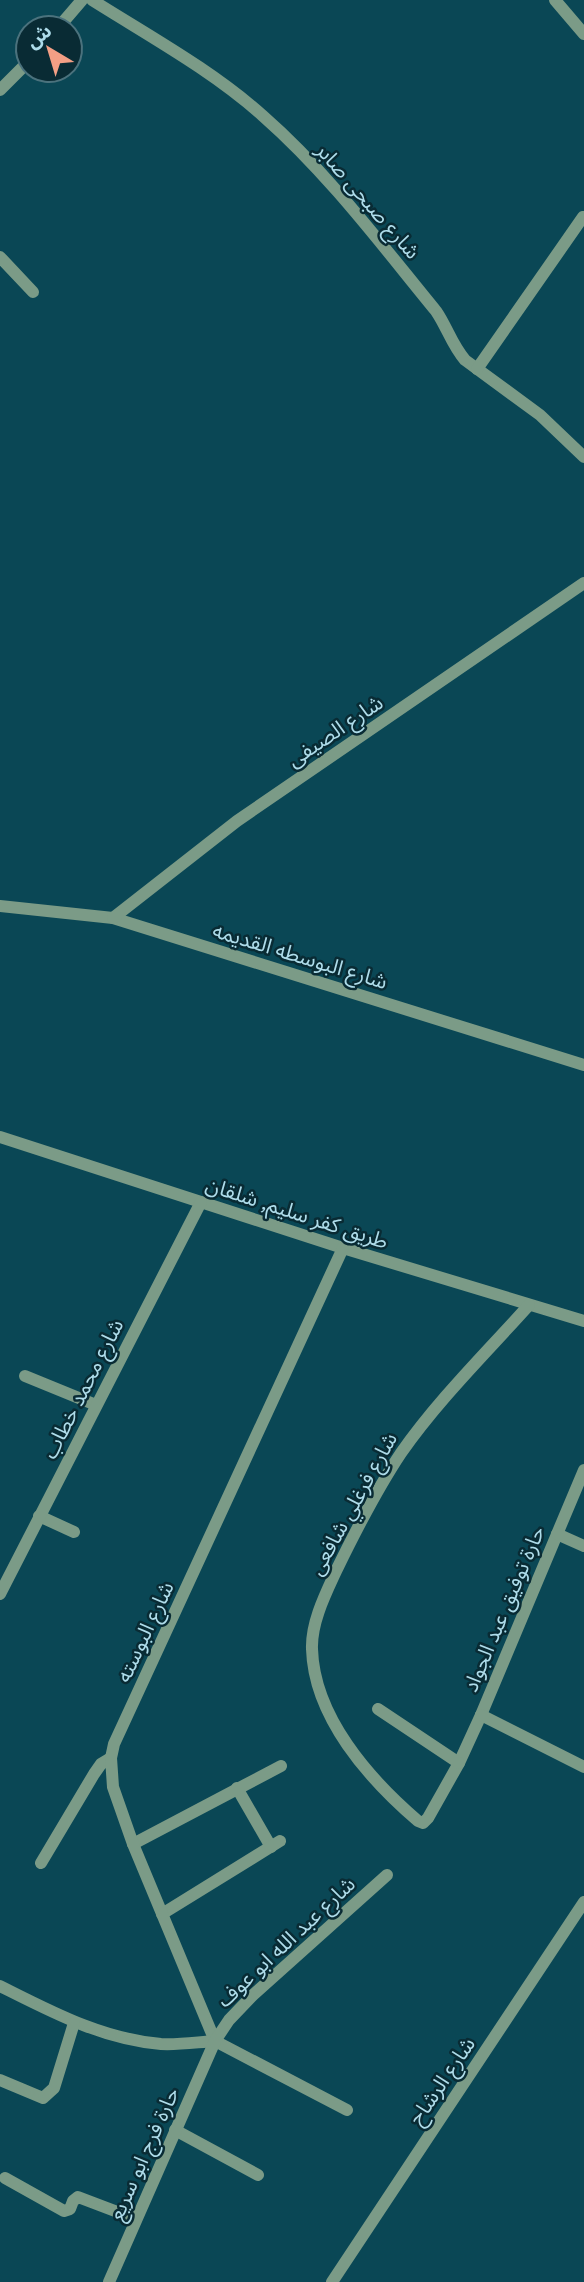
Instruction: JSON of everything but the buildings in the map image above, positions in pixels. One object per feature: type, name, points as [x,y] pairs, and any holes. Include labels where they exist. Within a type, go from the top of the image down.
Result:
[{"type":"street","points":[[70,14],[82,0]]},
{"type":"street","name":"شارع صبحى صابر","points":[[92,0],[203,71],[262,114],[306,156],[436,311],[446,326],[455,349],[477,369],[540,415],[584,457]]},
{"type":"street","points":[[573,0],[559,4],[584,34]]},
{"type":"street","points":[[0,90],[14,76]]},
{"type":"street","points":[[477,369],[583,216]]},
{"type":"street","points":[[0,257],[33,292]]},
{"type":"street","name":"شارع الصيفى","points":[[113,918],[237,821],[584,583]]},
{"type":"street","name":"شارع البوسطه القديمه","points":[[0,906],[113,918],[584,1065]]},
{"type":"street","name":"طريق كفر سليم, شلقان","points":[[0,1137],[343,1248],[584,1321]]},
{"type":"street","name":"شارع محمد خطاب","points":[[0,1594],[201,1202]]},
{"type":"street","name":"شارع البوسته","points":[[215,2041],[133,1844],[113,1787],[111,1758],[114,1744],[343,1248]]},
{"type":"street","name":"شارع فرغلي شافعى","points":[[459,1763],[428,1818],[423,1823],[418,1821],[384,1788],[346,1742],[328,1712],[316,1679],[311,1647],[326,1592],[350,1542],[400,1454],[429,1416],[529,1305]]},
{"type":"street","points":[[26,1376],[96,1405]]},
{"type":"street","name":"حارة توفيق عبد الجواد","points":[[459,1763],[584,1470]]},
{"type":"street","points":[[39,1516],[74,1532]]},
{"type":"street","points":[[557,1534],[584,1546]]},
{"type":"street","points":[[378,1709],[459,1763]]},
{"type":"street","points":[[481,1715],[584,1767]]},
{"type":"street","points":[[41,1863],[94,1774],[101,1764],[111,1758]]},
{"type":"street","points":[[133,1844],[281,1766]]},
{"type":"street","points":[[162,1914],[276,1844],[237,1788]]},
{"type":"street","name":"شارع عبد الله ابو عوف","points":[[215,2041],[229,2020],[253,1995],[387,1875]]},
{"type":"street","name":"شارع الرشاح","points":[[332,2282],[584,1902]]},
{"type":"street","points":[[0,1986],[74,2024],[119,2036],[162,2044],[215,2041],[347,2110]]},
{"type":"street","points":[[0,2080],[43,2098],[47,2096],[54,2088],[74,2024]]},
{"type":"street","name":"حارة فرج ابو سريع","points":[[109,2282],[215,2041]]},
{"type":"street","points":[[175,2130],[258,2175]]},
{"type":"street","points":[[5,2178],[64,2211],[70,2209],[78,2197],[136,2219]]}]
